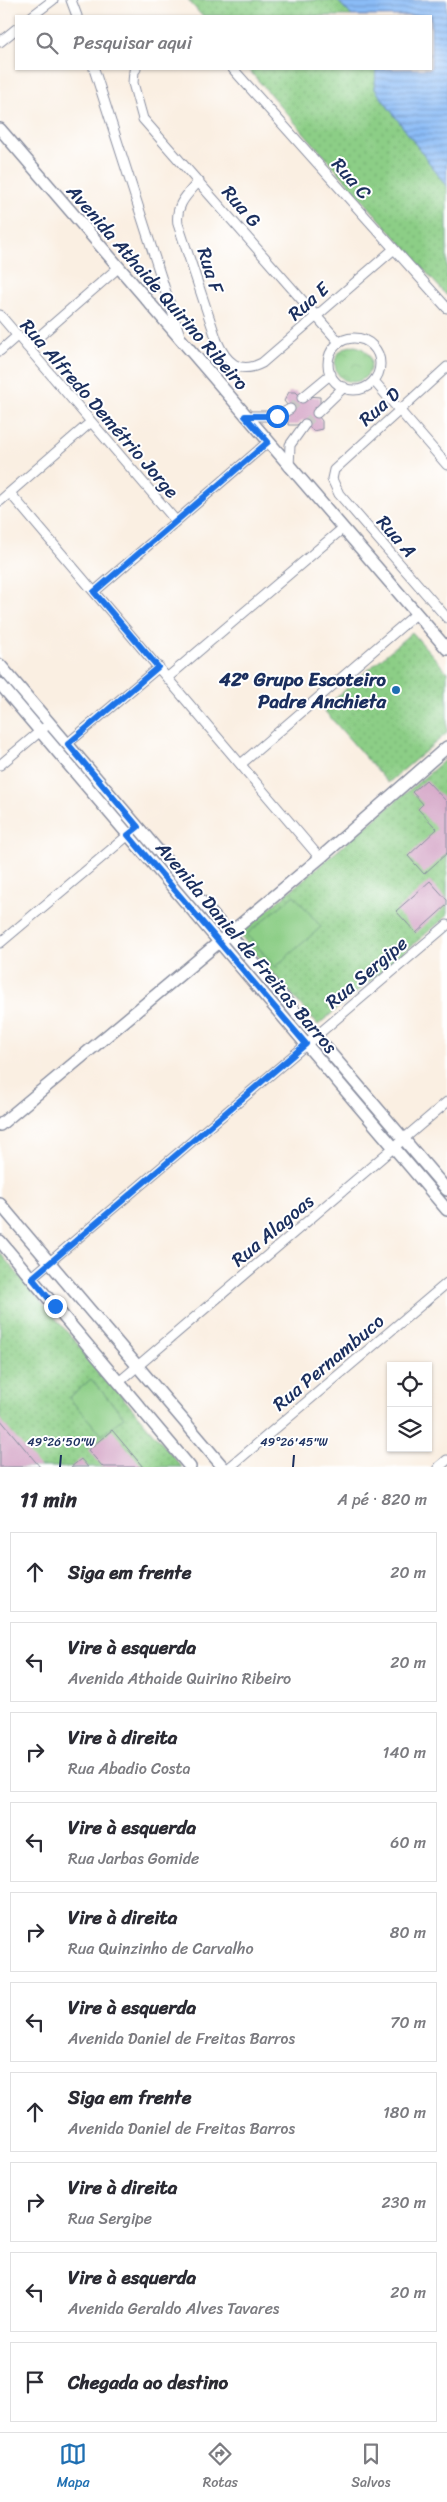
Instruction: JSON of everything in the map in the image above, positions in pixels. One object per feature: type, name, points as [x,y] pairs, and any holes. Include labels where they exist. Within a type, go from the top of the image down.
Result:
[{"type":"street","points":[[33,15],[44,3],[53,0]]},
{"type":"street","points":[[71,1],[77,15]]},
{"type":"street","points":[[0,42],[15,30]]},
{"type":"street","points":[[94,70],[181,341]]},
{"type":"street","name":"Rua G","points":[[135,70],[133,83],[143,119],[339,342]]},
{"type":"street","name":"Rua C","points":[[235,70],[447,308]]},
{"type":"street","name":"Avenida Athaide Quirino Ribeiro","points":[[0,129],[447,649]]},
{"type":"street","name":"Rua F","points":[[199,181],[179,205],[178,224],[219,346],[227,358],[239,368]]},
{"type":"street","name":"Rua E","points":[[239,368],[250,369],[262,363],[394,249]]},
{"type":"street","points":[[28,347],[118,268]]},
{"type":"street","name":"Rua Alfredo Demétrio Jorge","points":[[0,315],[176,521]]},
{"type":"street","points":[[0,351],[17,336]]},
{"type":"street","points":[[357,338],[374,346],[380,363],[374,380],[360,389],[344,387],[330,374],[329,357],[339,342],[357,338]]},
{"type":"street","name":"Rua D","points":[[334,470],[447,367]]},
{"type":"street","points":[[302,398],[330,374]]},
{"type":"street","points":[[374,380],[447,465]]},
{"type":"street","points":[[317,413],[344,387]]},
{"type":"street","points":[[245,416],[277,416],[290,409]]},
{"type":"street","points":[[0,501],[91,422]]},
{"type":"street","points":[[289,467],[290,445],[305,424]]},
{"type":"street","points":[[94,592],[268,442]]},
{"type":"street","name":"Rua A","points":[[334,470],[332,479],[339,494],[447,618]]},
{"type":"street","points":[[10,493],[320,858]]},
{"type":"street","points":[[167,678],[342,529]]},
{"type":"street","points":[[241,764],[416,614]]},
{"type":"street","name":"Avenida Daniel de Freitas Barros","points":[[0,665],[447,1190]]},
{"type":"street","points":[[68,744],[158,667]]},
{"type":"street","name":"Avenida Daniel de Freitas Barros","points":[[0,684],[447,1210]]},
{"type":"street","points":[[0,765],[50,723]]},
{"type":"street","points":[[0,1125],[320,858],[447,747]]},
{"type":"street","points":[[0,943],[138,827]]},
{"type":"street","name":"Rua Sergipe","points":[[32,1278],[447,925]]},
{"type":"street","name":"Rua Alagoas","points":[[119,1382],[447,1102]]},
{"type":"street","points":[[0,1204],[223,1467]]},
{"type":"street","points":[[0,1242],[190,1467]]},
{"type":"street","name":"Rua Pernambuco","points":[[230,1467],[447,1283]]},
{"type":"street","points":[[439,1467],[447,1460]]},
{"type":"green space","points":[[188,0],[337,0],[351,15],[201,15]]},
{"type":"green space","points":[[249,70],[376,70],[375,89],[447,187],[447,296]]},
{"type":"green space","points":[[353,346],[366,351],[371,364],[366,377],[353,382],[340,377],[335,364],[340,351]]},
{"type":"green space","name":"42º Grupo Escoteiro Padre Anchieta","points":[[412,632],[447,672],[447,733],[388,783],[323,709]]},
{"type":"green space","points":[[447,758],[447,916],[318,1025],[239,934]]},
{"type":"green space","points":[[294,895],[321,927],[275,967],[247,934]]},
{"type":"green space","points":[[0,1253],[182,1467],[0,1467]]},
{"type":"green space","points":[[91,1379],[124,1417],[102,1435],[69,1398]]},
{"type":"water","points":[[337,0],[447,0],[447,187],[375,89],[376,70],[432,70],[432,15],[351,15]]},
{"type":"building","points":[[289,392],[296,392],[303,399],[307,396],[320,397],[320,409],[316,413],[322,421],[322,429],[313,431],[303,420],[297,425],[288,425],[288,415],[292,411],[284,401]]},
{"type":"building","points":[[426,780],[447,802],[447,853],[424,874],[408,856],[437,829],[418,809],[423,804],[412,792]]},
{"type":"building","points":[[430,881],[447,900],[447,905],[416,933],[396,911]]},
{"type":"building","points":[[0,1419],[40,1467],[0,1467]]},
{"type":"building","points":[[112,1430],[143,1467],[103,1467],[88,1450]]},
{"type":"building","points":[[81,1459],[88,1467],[71,1467]]},
{"type":"tunnel","points":[[290,409],[302,398]]},
{"type":"tunnel","points":[[305,424],[317,413]]},
{"type":"place","name":"42º Grupo Escoteiro Padre Anchieta","points":[[396,690]]},
{"type":"route","points":[[55,1306],[32,1278],[306,1044],[128,835],[138,827],[68,744],[158,667],[94,592],[268,442],[245,416],[277,416]]}]
